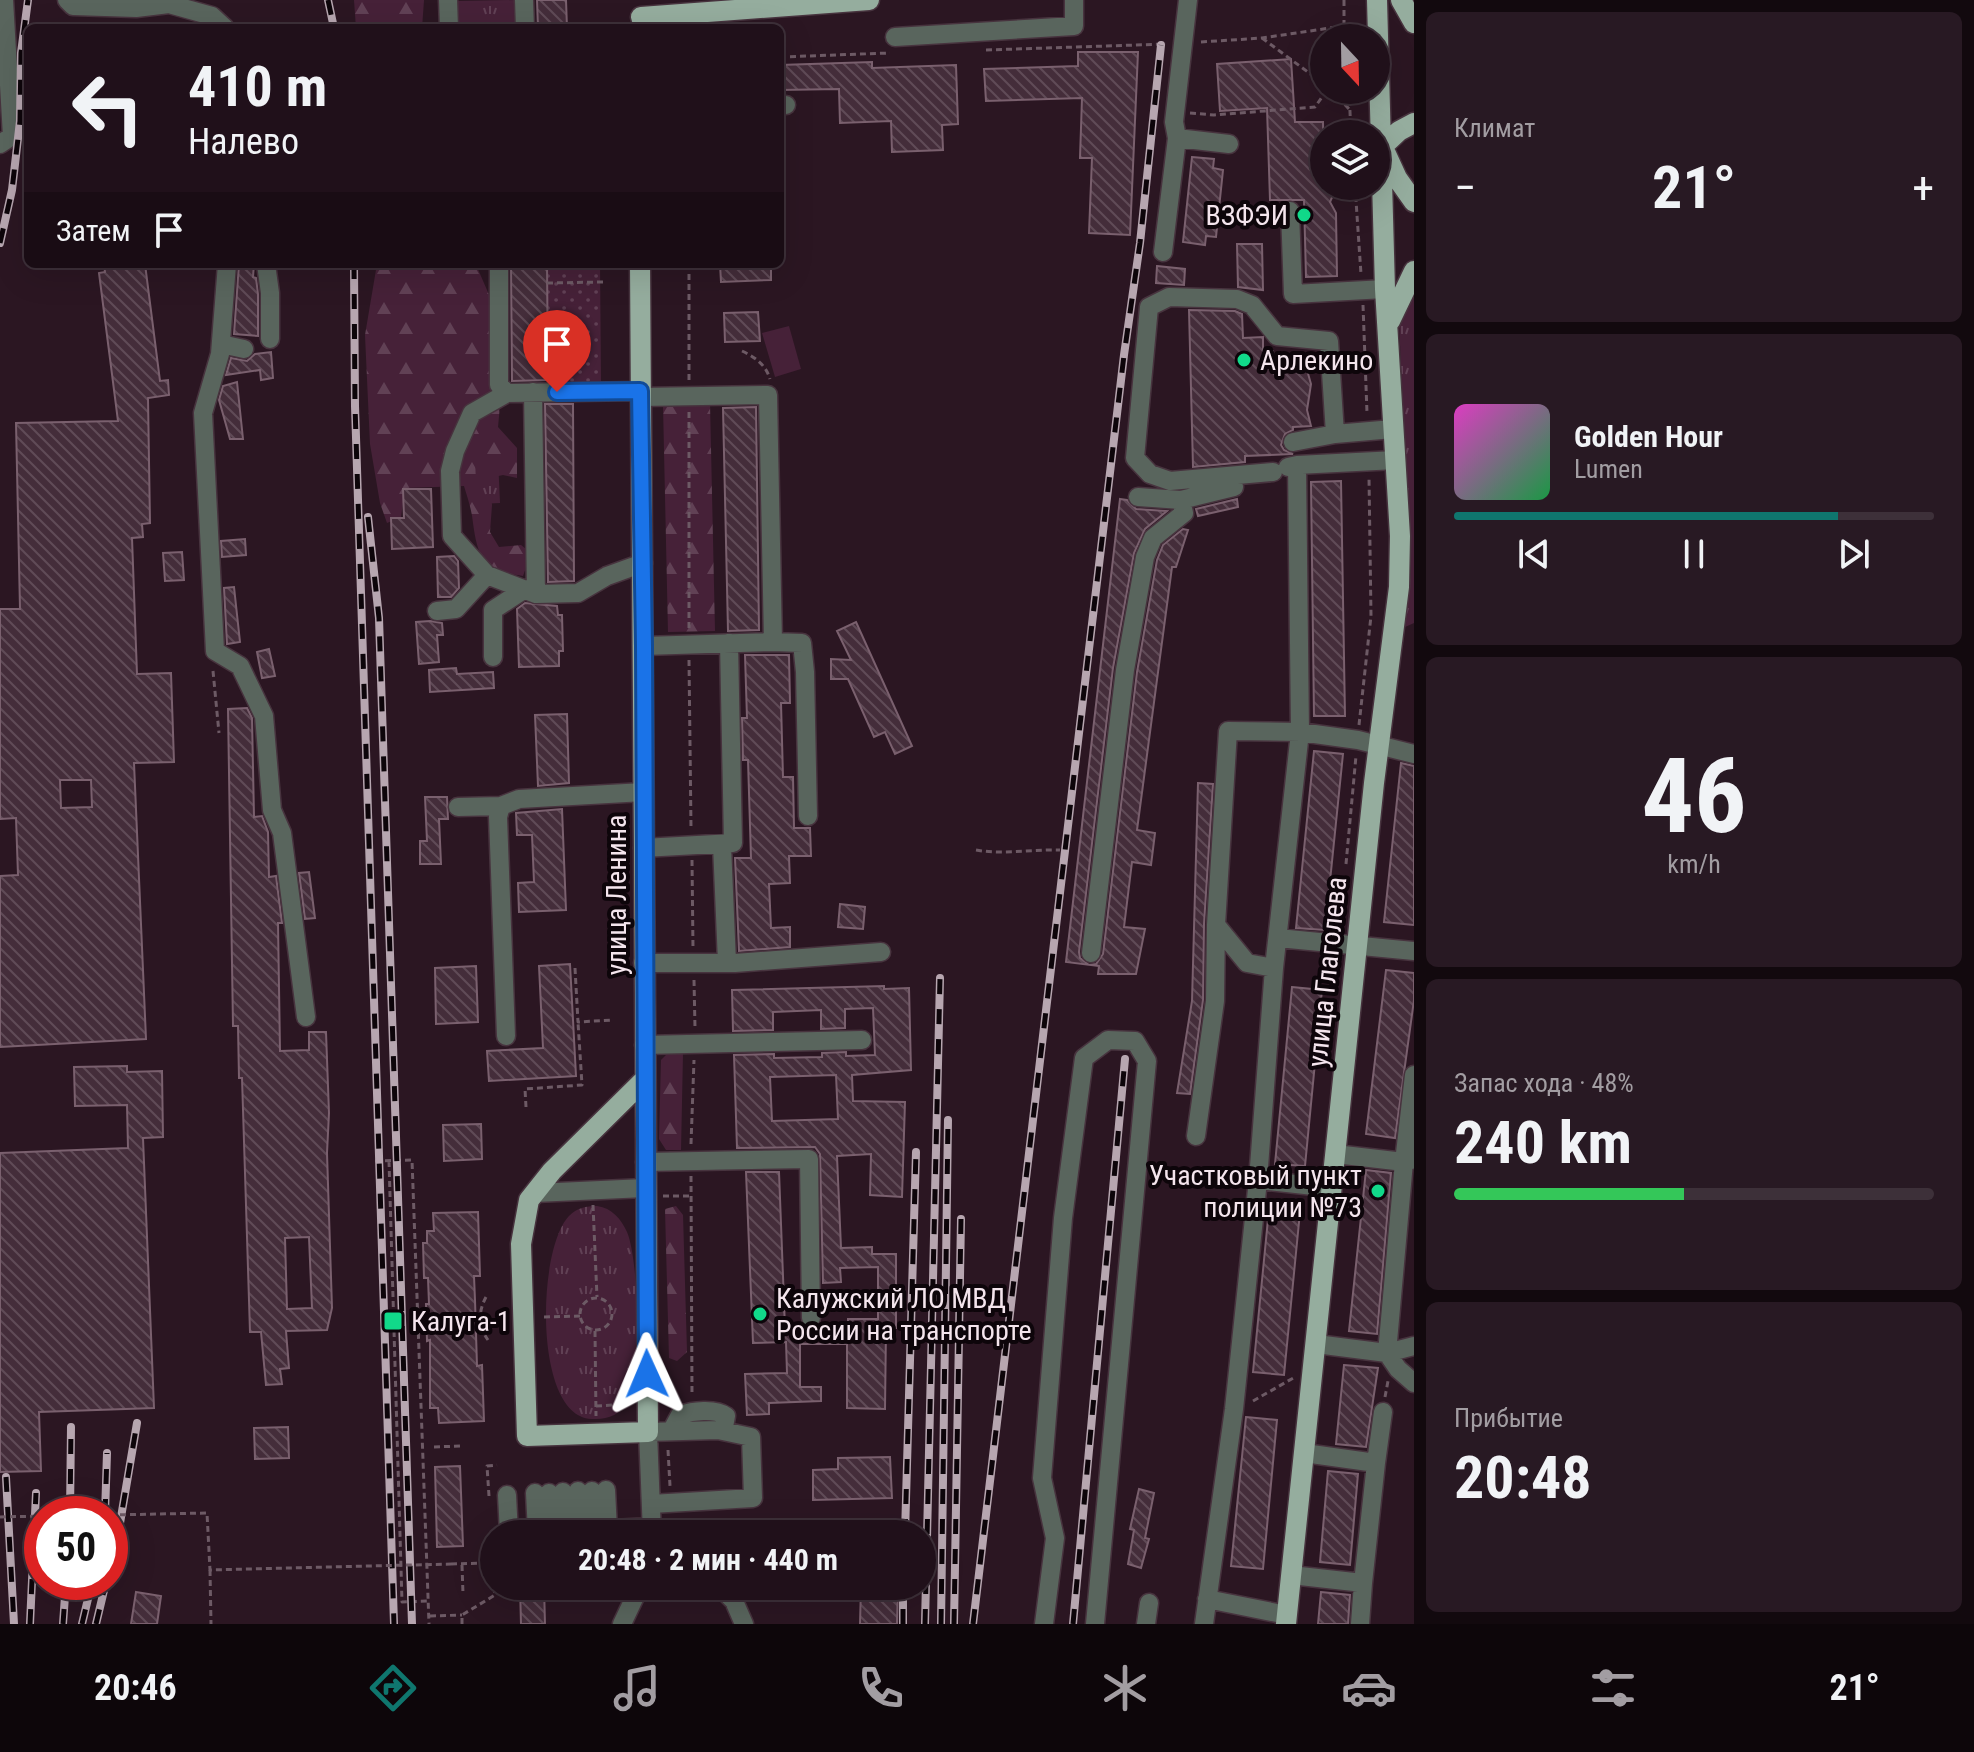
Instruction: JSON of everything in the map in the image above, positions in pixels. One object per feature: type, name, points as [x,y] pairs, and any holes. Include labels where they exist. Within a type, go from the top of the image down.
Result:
[{"type":"main road","points":[[641,15],[742,4],[869,0]]},
{"type":"main road","points":[[1377,0],[1384,120]]},
{"type":"main road","points":[[1401,0],[1414,23]]},
{"type":"main road","points":[[1390,147],[1399,131],[1414,123]]},
{"type":"main road","points":[[1390,157],[1414,174]]},
{"type":"main road","points":[[1390,161],[1414,202]]},
{"type":"main road","points":[[1390,189],[1401,287]]},
{"type":"main road","name":"улица Ленина","points":[[640,268],[645,1162],[651,1192],[662,1431]]},
{"type":"main road","points":[[1401,287],[1414,271]]},
{"type":"main road","name":"улица Глаголева","points":[[1286,1619],[1379,745],[1399,587],[1400,536],[1388,325],[1401,287]]},
{"type":"main road","points":[[644,1080],[552,1171],[529,1200],[521,1244],[527,1436],[662,1431]]},
{"type":"street","points":[[0,144],[12,136],[4,0]]},
{"type":"street","points":[[67,0],[73,6],[197,6],[221,24]]},
{"type":"street","points":[[448,0],[449,24]]},
{"type":"street","points":[[524,0],[525,24]]},
{"type":"street","points":[[899,45],[1074,26],[1074,0]]},
{"type":"street","points":[[1163,252],[1177,138],[1174,114],[1180,86],[1188,0]]},
{"type":"street","points":[[1177,138],[1229,144]]},
{"type":"street","points":[[1290,211],[1293,294],[1401,287]]},
{"type":"street","points":[[227,268],[220,354],[203,413],[215,651],[240,666],[264,716],[272,810],[282,833],[306,1017]]},
{"type":"street","points":[[267,268],[270,339]]},
{"type":"street","points":[[499,268],[499,385],[507,393]]},
{"type":"street","points":[[1273,472],[1170,481],[1150,474],[1135,458],[1149,307],[1169,297],[1237,299],[1252,305],[1277,336],[1329,341],[1335,434]]},
{"type":"street","points":[[221,344],[244,349]]},
{"type":"street","points":[[530,592],[533,392]]},
{"type":"street","points":[[643,563],[607,576],[578,593],[530,592],[487,575],[452,536],[450,471],[455,451],[472,413],[507,393],[768,395],[773,642]]},
{"type":"street","points":[[1293,442],[1335,434],[1393,429]]},
{"type":"street","points":[[1138,497],[1181,500],[1237,486],[1297,465],[1396,460]]},
{"type":"street","points":[[1204,1624],[1234,1409],[1258,1180],[1274,968],[1300,732],[1297,465]]},
{"type":"street","points":[[1091,953],[1125,670],[1145,557],[1153,538],[1184,513],[1181,500]]},
{"type":"street","points":[[437,611],[456,609],[487,575]]},
{"type":"street","points":[[493,657],[493,610],[530,592]]},
{"type":"street","points":[[643,848],[733,843],[729,643]]},
{"type":"street","points":[[644,646],[802,643],[808,816]]},
{"type":"street","points":[[1196,1136],[1215,1001],[1216,925],[1228,731],[1300,732],[1358,740],[1414,754]]},
{"type":"street","points":[[458,807],[501,806],[519,799],[644,792]]},
{"type":"street","points":[[501,806],[498,817],[506,1036]]},
{"type":"street","points":[[722,845],[727,962]]},
{"type":"street","points":[[1216,925],[1247,963],[1274,968]]},
{"type":"street","points":[[1278,938],[1414,951]]},
{"type":"street","points":[[643,963],[727,962],[881,952]]},
{"type":"street","points":[[644,1045],[862,1040]]},
{"type":"street","points":[[1044,1624],[1055,1538],[1042,1478],[1063,1218],[1084,1058],[1108,1040],[1135,1041],[1147,1061],[1146,1076],[1095,1624]]},
{"type":"street","points":[[1414,1075],[1409,1160],[1387,1353],[1398,1369],[1414,1383]]},
{"type":"street","points":[[1335,1154],[1409,1160]]},
{"type":"street","points":[[645,1162],[809,1159],[811,1318]]},
{"type":"street","points":[[1258,1180],[1332,1188]]},
{"type":"street","points":[[535,1193],[651,1192]]},
{"type":"street","points":[[1316,1344],[1387,1353],[1414,1346]]},
{"type":"street","points":[[651,1504],[753,1498],[751,1437],[718,1430],[724,1427],[726,1416],[719,1412],[680,1415],[662,1431]]},
{"type":"street","points":[[1360,1624],[1383,1412]]},
{"type":"street","name":"улица Ленина","points":[[653,1520],[651,1504],[662,1431]]},
{"type":"street","points":[[1304,1453],[1376,1463]]},
{"type":"street","points":[[556,1492],[562,1520]]},
{"type":"street","points":[[525,1520],[556,1492]]},
{"type":"street","points":[[556,1492],[562,1520]]},
{"type":"street","points":[[556,1492],[562,1520]]},
{"type":"street","points":[[1291,1575],[1363,1583]]},
{"type":"street","points":[[1207,1599],[1286,1619]]},
{"type":"street","points":[[622,1624],[633,1600]]},
{"type":"street","points":[[731,1600],[744,1624]]},
{"type":"street","points":[[1146,1624],[1149,1603]]},
{"type":"path","points":[[1344,0],[1344,24]]},
{"type":"path","points":[[979,50],[1182,44],[1310,31]]},
{"type":"path","points":[[1262,38],[1310,74]]},
{"type":"path","points":[[784,57],[899,45]]},
{"type":"path","points":[[1174,114],[1214,115],[1315,107],[1317,104]]},
{"type":"path","points":[[1344,104],[1350,110]]},
{"type":"path","points":[[1350,104],[1350,120]]},
{"type":"path","points":[[1356,200],[1368,430]]},
{"type":"path","points":[[547,283],[604,282]]},
{"type":"path","points":[[742,351],[755,357],[768,372],[768,395]]},
{"type":"path","points":[[1345,868],[1371,616],[1369,460]]},
{"type":"path","points":[[215,651],[213,675],[219,733]]},
{"type":"path","points":[[976,850],[997,854],[1017,849],[1060,850]]},
{"type":"path","points":[[526,1107],[525,1089],[582,1085],[575,968]]},
{"type":"path","points":[[578,1022],[613,1020]]},
{"type":"path","points":[[375,1161],[412,1160],[429,1624]]},
{"type":"path","points":[[389,1161],[402,1602],[428,1601]]},
{"type":"path","points":[[651,1192],[691,1196]]},
{"type":"path","points":[[593,1199],[597,1297]]},
{"type":"path","points":[[486,1297],[478,1319],[481,1331],[488,1340]]},
{"type":"path","points":[[597,1297],[609,1303],[613,1316],[607,1327],[595,1330],[584,1325],[580,1316],[584,1303],[597,1297]]},
{"type":"path","points":[[544,1317],[580,1316]]},
{"type":"path","points":[[478,1319],[487,1319]]},
{"type":"path","points":[[595,1330],[596,1420]]},
{"type":"path","points":[[1234,1409],[1262,1398],[1295,1377],[1296,1366]]},
{"type":"path","points":[[1383,1412],[1387,1381],[1398,1369]]},
{"type":"path","points":[[596,1406],[629,1404]]},
{"type":"path","points":[[662,1431],[672,1516],[676,1520]]},
{"type":"path","points":[[434,1447],[460,1446]]},
{"type":"path","points":[[128,1515],[207,1513],[211,1624]]},
{"type":"path","points":[[0,1517],[24,1516]]},
{"type":"path","points":[[210,1570],[480,1563]]},
{"type":"path","points":[[462,1564],[463,1594]]},
{"type":"path","points":[[428,1616],[462,1615],[487,1600]]},
{"type":"path","points":[[462,1615],[462,1624]]},
{"type":"green space","points":[[354,0],[424,0],[422,24],[356,24]]},
{"type":"green space","points":[[516,0],[516,24],[458,24],[457,1]]},
{"type":"green space","points":[[376,268],[477,268],[493,304],[501,394],[498,427],[517,448],[517,478],[503,475],[489,478],[492,505],[490,532],[499,547],[521,545],[531,553],[523,576],[492,567],[481,555],[464,486],[405,488],[401,517],[387,523],[380,503],[370,444],[365,335]]},
{"type":"green space","points":[[547,268],[600,268],[601,386],[548,386]]},
{"type":"green space","points":[[1414,285],[1414,623],[1405,627],[1411,571],[1399,323]]},
{"type":"green space","points":[[789,326],[801,369],[775,377],[762,333]]},
{"type":"green space","points":[[710,403],[715,631],[668,632],[663,404]]},
{"type":"green space","points":[[498,459],[500,503],[477,504],[475,460]]},
{"type":"green space","points":[[669,1052],[683,1052],[681,1150],[666,1150],[659,1139],[661,1060]]},
{"type":"green space","points":[[597,1206],[615,1215],[627,1232],[634,1267],[637,1344],[632,1388],[625,1406],[608,1417],[592,1419],[573,1411],[559,1391],[550,1363],[546,1329],[551,1261],[558,1234],[572,1213]]},
{"type":"green space","points":[[676,1206],[683,1215],[687,1352],[677,1361],[669,1358],[665,1209]]},
{"type":"building","points":[[537,0],[566,0],[567,24],[538,24]]},
{"type":"building","points":[[1078,52],[1138,52],[1130,235],[1089,233],[1092,158],[1080,158],[1082,98],[986,101],[984,69],[1078,66]]},
{"type":"building","points":[[1291,59],[1295,122],[1310,122],[1310,200],[1331,200],[1336,213],[1337,276],[1306,277],[1304,200],[1270,200],[1267,108],[1220,111],[1217,64]]},
{"type":"building","points":[[872,62],[872,68],[956,65],[958,124],[942,125],[943,150],[892,152],[891,121],[840,123],[839,89],[784,90],[784,65]]},
{"type":"building","points":[[1192,157],[1214,159],[1213,168],[1223,170],[1216,237],[1206,236],[1205,245],[1183,242]]},
{"type":"building","points":[[1237,244],[1262,244],[1263,290],[1238,287]]},
{"type":"building","points":[[1157,266],[1185,269],[1184,285],[1156,283]]},
{"type":"building","points":[[104,268],[146,268],[160,381],[168,380],[169,395],[148,398],[150,523],[142,524],[143,537],[132,538],[137,674],[171,673],[174,762],[134,763],[146,1039],[0,1047],[0,876],[18,875],[16,818],[0,819],[0,609],[20,609],[16,423],[118,421],[99,273],[105,272]],"holes":[[[60,780],[91,780],[92,807],[61,808]]]},
{"type":"building","points":[[239,268],[254,268],[258,294],[258,336],[234,334]]},
{"type":"building","points":[[511,268],[547,268],[548,380],[512,381]]},
{"type":"building","points":[[720,268],[771,268],[771,280],[721,282]]},
{"type":"building","points":[[1189,310],[1235,311],[1242,314],[1243,338],[1263,337],[1263,351],[1273,351],[1274,359],[1300,359],[1305,363],[1311,384],[1307,410],[1311,426],[1293,427],[1285,434],[1281,445],[1293,454],[1245,456],[1245,462],[1193,467]]},
{"type":"building","points":[[758,312],[760,341],[725,342],[724,313]]},
{"type":"building","points":[[271,352],[273,378],[261,380],[260,370],[226,375],[231,358],[247,361],[255,354]]},
{"type":"building","points":[[237,382],[243,439],[230,439],[219,400],[223,386]]},
{"type":"building","points":[[545,404],[573,404],[574,581],[548,582]]},
{"type":"building","points":[[756,407],[759,630],[728,631],[723,408]]},
{"type":"building","points":[[1341,481],[1345,716],[1314,716],[1311,482]]},
{"type":"building","points":[[403,489],[431,489],[433,547],[392,549],[391,518],[404,518]]},
{"type":"building","points":[[1120,499],[1127,500],[1136,509],[1167,511],[1145,529],[1134,553],[1113,668],[1079,952],[1080,958],[1089,965],[1066,962]]},
{"type":"building","points":[[1237,499],[1238,507],[1198,516],[1196,509]]},
{"type":"building","points":[[1183,529],[1188,530],[1176,567],[1172,567],[1137,830],[1155,833],[1151,865],[1132,862],[1124,927],[1145,929],[1136,974],[1098,974],[1099,966],[1090,965],[1096,964],[1103,954],[1137,672],[1157,560],[1163,545]]},
{"type":"building","points":[[245,539],[246,555],[222,557],[221,541]]},
{"type":"building","points":[[182,552],[184,580],[165,581],[163,553]]},
{"type":"building","points":[[454,556],[458,561],[459,588],[451,597],[438,597],[437,557]]},
{"type":"building","points":[[234,587],[240,642],[227,644],[224,588]]},
{"type":"building","points":[[525,603],[557,606],[558,615],[562,615],[563,651],[559,651],[559,666],[519,667],[517,609]]},
{"type":"building","points":[[416,622],[442,623],[443,635],[437,635],[439,662],[419,664]]},
{"type":"building","points":[[856,622],[912,746],[895,754],[885,732],[874,737],[848,679],[831,679],[831,659],[851,660],[837,631]]},
{"type":"building","points":[[269,649],[275,676],[262,678],[257,652]]},
{"type":"building","points":[[745,655],[789,655],[790,703],[781,703],[783,777],[793,777],[794,828],[810,828],[811,856],[789,856],[790,883],[769,884],[771,928],[790,927],[790,947],[739,951],[735,858],[751,858],[748,760],[743,760],[742,718],[747,718]]},
{"type":"building","points":[[456,668],[457,674],[493,672],[494,688],[430,692],[429,670]]},
{"type":"building","points":[[247,708],[252,718],[254,817],[262,816],[268,832],[269,877],[276,876],[282,923],[278,923],[280,1051],[309,1050],[309,1032],[326,1032],[332,1308],[327,1330],[286,1331],[289,1368],[280,1369],[282,1384],[266,1385],[261,1332],[250,1332],[242,1078],[239,1078],[238,1026],[233,1026],[228,709]],"holes":[[[309,1237],[312,1308],[287,1309],[285,1238]]]},
{"type":"building","points":[[567,714],[569,783],[538,786],[535,715]]},
{"type":"building","points":[[1314,751],[1343,754],[1325,930],[1296,928]]},
{"type":"building","points":[[1401,763],[1414,766],[1414,925],[1384,922]]},
{"type":"building","points":[[1198,783],[1213,784],[1204,924],[1203,1000],[1190,1094],[1177,1093],[1192,1001]]},
{"type":"building","points":[[425,797],[447,797],[448,819],[439,819],[441,864],[420,864],[420,841],[427,841]]},
{"type":"building","points":[[562,809],[566,910],[519,912],[518,883],[534,882],[532,835],[517,835],[516,813]]},
{"type":"building","points":[[309,872],[315,918],[305,919],[299,873]]},
{"type":"building","points":[[840,904],[865,907],[863,929],[838,927]]},
{"type":"building","points":[[570,964],[576,1076],[489,1081],[487,1051],[543,1048],[539,966]]},
{"type":"building","points":[[476,966],[478,1022],[436,1024],[435,968]]},
{"type":"building","points":[[1386,970],[1414,973],[1414,1000],[1395,1138],[1366,1134]]},
{"type":"building","points":[[1292,987],[1322,990],[1305,1166],[1275,1164]]},
{"type":"building","points":[[909,988],[911,1070],[852,1075],[853,1101],[905,1102],[902,1197],[870,1195],[871,1154],[837,1156],[841,1248],[872,1247],[872,1254],[896,1254],[896,1328],[886,1328],[885,1409],[847,1408],[847,1344],[800,1344],[800,1387],[821,1387],[821,1401],[769,1403],[769,1414],[747,1415],[745,1374],[787,1373],[786,1342],[753,1343],[746,1172],[779,1172],[785,1328],[848,1328],[848,1319],[878,1319],[878,1267],[840,1268],[841,1282],[823,1283],[820,1154],[815,1147],[737,1148],[734,1055],[822,1057],[822,1053],[846,1052],[846,1056],[875,1055],[873,1008],[845,1009],[845,1028],[821,1029],[821,1010],[773,1012],[773,1030],[733,1031],[732,990]],"holes":[[[836,1075],[838,1119],[772,1121],[770,1077]]]},
{"type":"building","points":[[127,1066],[127,1072],[162,1071],[163,1137],[143,1138],[154,1408],[39,1412],[41,1471],[0,1472],[0,1153],[128,1148],[127,1105],[75,1106],[74,1067]]},
{"type":"building","points":[[481,1124],[482,1159],[444,1161],[443,1125]]},
{"type":"building","points":[[1366,1170],[1391,1173],[1377,1334],[1349,1331]]},
{"type":"building","points":[[1269,1209],[1300,1212],[1284,1375],[1253,1372]]},
{"type":"building","name":"Калуга-1","points":[[478,1212],[480,1276],[474,1276],[477,1366],[482,1365],[484,1421],[439,1423],[438,1408],[430,1408],[428,1278],[424,1278],[423,1243],[427,1243],[427,1231],[434,1231],[433,1213]]},
{"type":"building","points":[[1344,1365],[1378,1368],[1366,1447],[1336,1444]]},
{"type":"building","points":[[1246,1417],[1277,1420],[1263,1569],[1231,1566]]},
{"type":"building","points":[[288,1427],[289,1458],[255,1459],[254,1428]]},
{"type":"building","points":[[890,1457],[892,1498],[813,1500],[813,1470],[838,1469],[838,1458]]},
{"type":"building","points":[[460,1466],[463,1546],[437,1547],[435,1467]]},
{"type":"building","points":[[1328,1471],[1358,1474],[1350,1565],[1320,1562]]},
{"type":"building","points":[[1139,1489],[1154,1493],[1145,1538],[1149,1539],[1141,1568],[1128,1564],[1134,1530],[1130,1529]]},
{"type":"building","points":[[136,1592],[161,1596],[157,1624],[131,1624]]},
{"type":"building","points":[[1321,1592],[1350,1595],[1348,1624],[1318,1624]]},
{"type":"building","points":[[520,1600],[544,1600],[545,1624],[521,1624]]},
{"type":"building","points":[[861,1600],[898,1600],[897,1624],[860,1624]]},
{"type":"railway","points":[[25,24],[28,0]]},
{"type":"railway","points":[[328,0],[333,24]]},
{"type":"railway","points":[[0,243],[12,190],[20,121],[24,30]]},
{"type":"railway","points":[[973,1624],[1124,355],[1140,243],[1161,45]]},
{"type":"railway","points":[[354,268],[355,406],[394,1624]]},
{"type":"railway","points":[[368,517],[379,618],[412,1624]]},
{"type":"railway","points":[[925,1624],[940,978]]},
{"type":"railway","points":[[1073,1624],[1125,1059]]},
{"type":"railway","points":[[941,1624],[948,1120]]},
{"type":"railway","points":[[905,1520],[916,1152]]},
{"type":"railway","points":[[954,1624],[961,1219]]},
{"type":"railway","points":[[125,1496],[137,1423]]},
{"type":"railway","points":[[70,1496],[71,1427]]},
{"type":"railway","points":[[106,1496],[107,1453]]},
{"type":"railway","points":[[6,1477],[14,1624]]},
{"type":"railway","points":[[30,1624],[36,1493]]},
{"type":"railway","points":[[63,1624],[65,1600]]},
{"type":"railway","points":[[82,1624],[88,1600]]},
{"type":"railway","points":[[96,1624],[102,1600]]},
{"type":"railway","points":[[903,1600],[903,1624]]},
{"type":"place","name":"ВЗФЭИ","points":[[1304,215]]},
{"type":"place","name":"Арлекино","points":[[1244,360]]},
{"type":"place","name":"Участковый пункт полиции №73","points":[[1378,1191]]},
{"type":"place","name":"Калужский ЛО МВД России на транспорте","points":[[760,1314]]},
{"type":"place","name":"Калуга-1","points":[[393,1321]]},
{"type":"route","points":[[557,392],[640,391],[647,1374]]}]
